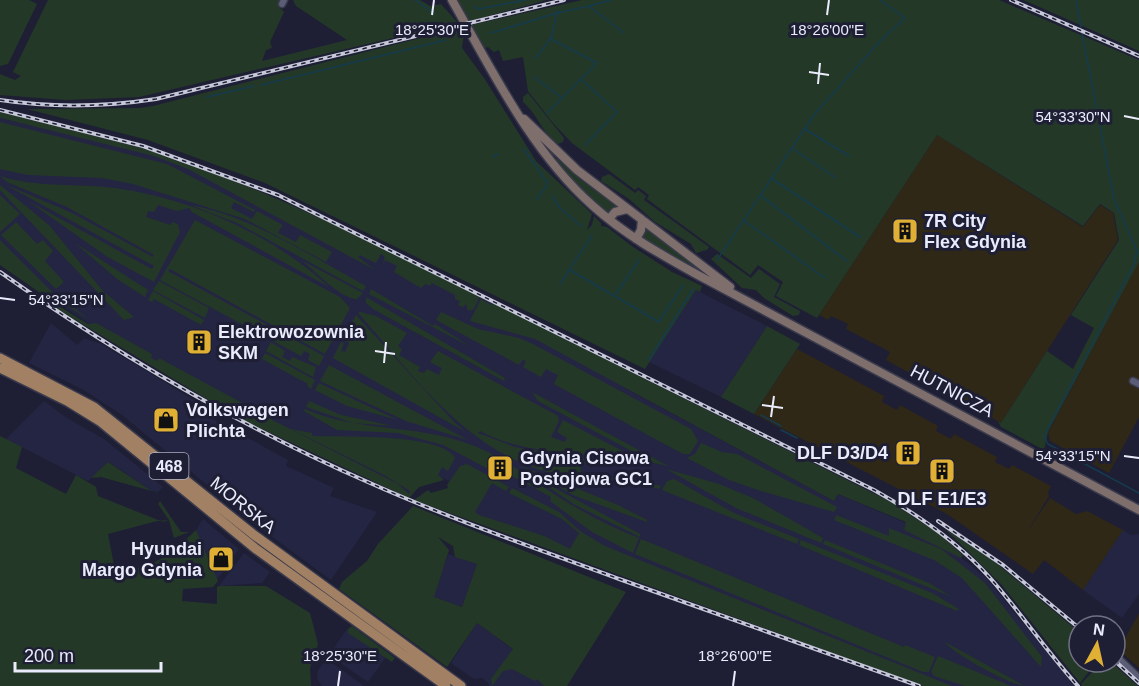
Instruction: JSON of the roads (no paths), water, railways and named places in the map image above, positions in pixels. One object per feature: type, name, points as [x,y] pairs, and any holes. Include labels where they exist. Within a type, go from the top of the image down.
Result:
[{"type":"main road","name":"HUTNICZA","points":[[452,0],[525,126],[549,159],[586,200],[609,219],[636,239],[696,274],[1139,510]]},
{"type":"main road","name":"HUTNICZA","points":[[522,118],[558,153],[749,302]]},
{"type":"main road","points":[[549,159],[558,153]]},
{"type":"main road","points":[[609,219],[615,212],[627,208]]},
{"type":"main road","points":[[636,239],[641,230],[642,220]]},
{"type":"main road","points":[[696,274],[701,265]]},
{"type":"main road","name":"MORSKA","points":[[0,358],[94,407],[254,535],[461,686]]},
{"type":"main road","name":"MORSKA","points":[[0,368],[67,401],[101,422],[256,549],[446,686]]},
{"type":"street","points":[[1127,667],[1139,678]]},
{"type":"waterway","points":[[415,0],[434,13]]},
{"type":"waterway","points":[[474,7],[479,9],[525,0]]},
{"type":"waterway","points":[[589,6],[611,0]]},
{"type":"waterway","points":[[717,260],[813,116],[879,42],[905,18],[880,0]]},
{"type":"waterway","points":[[1076,0],[1081,27]]},
{"type":"waterway","points":[[536,58],[551,38],[557,13],[589,6],[624,33]]},
{"type":"waterway","points":[[491,33],[557,13],[556,10]]},
{"type":"waterway","points":[[1082,33],[1114,199],[1137,251],[1134,264],[1044,436],[1048,444],[1139,493]]},
{"type":"waterway","points":[[547,113],[597,63],[551,39]]},
{"type":"waterway","points":[[261,85],[446,40]]},
{"type":"waterway","points":[[534,77],[562,98]]},
{"type":"waterway","points":[[581,79],[617,112],[585,145]]},
{"type":"waterway","points":[[207,97],[254,86]]},
{"type":"waterway","points":[[805,129],[849,156]]},
{"type":"waterway","points":[[792,148],[836,178]]},
{"type":"waterway","points":[[524,149],[548,184],[537,199]]},
{"type":"waterway","points":[[493,157],[498,154]]},
{"type":"waterway","points":[[771,178],[860,237]]},
{"type":"waterway","points":[[760,195],[847,261]]},
{"type":"waterway","points":[[552,196],[560,208],[581,226]]},
{"type":"waterway","points":[[743,220],[825,278]]},
{"type":"waterway","points":[[560,284],[592,235]]},
{"type":"waterway","points":[[616,294],[639,260]]},
{"type":"waterway","points":[[570,270],[659,322],[683,285]]},
{"type":"waterway","points":[[649,360],[693,289]]},
{"type":"waterway","points":[[761,415],[781,426]]},
{"type":"waterway","points":[[781,430],[797,438]]},
{"type":"railway","points":[[0,100],[78,106],[156,99],[564,0]]},
{"type":"railway","points":[[1011,0],[1139,56]]},
{"type":"railway","points":[[0,110],[143,146],[278,195],[874,490],[906,509],[965,553],[1002,592],[1078,686]]},
{"type":"railway","points":[[0,272],[88,332],[180,387],[274,438],[370,483],[527,545],[919,686]]},
{"type":"railway","points":[[938,521],[1003,565],[1067,618]]},
{"type":"railway","points":[[1127,672],[1139,683]]},
{"type":"place","name":"7R City Flex Gdynia","points":[[905,231]]},
{"type":"place","name":"Elektrowozownia SKM","points":[[199,342]]},
{"type":"place","name":"Volkswagen Plichta","points":[[166,420]]},
{"type":"place","name":"DLF D3/D4","points":[[908,453]]},
{"type":"place","name":"Gdynia Cisowa Postojowa GC1","points":[[500,468]]},
{"type":"place","name":"DLF E1/E3","points":[[942,471]]},
{"type":"place","name":"Hyundai Margo Gdynia","points":[[221,559]]}]
